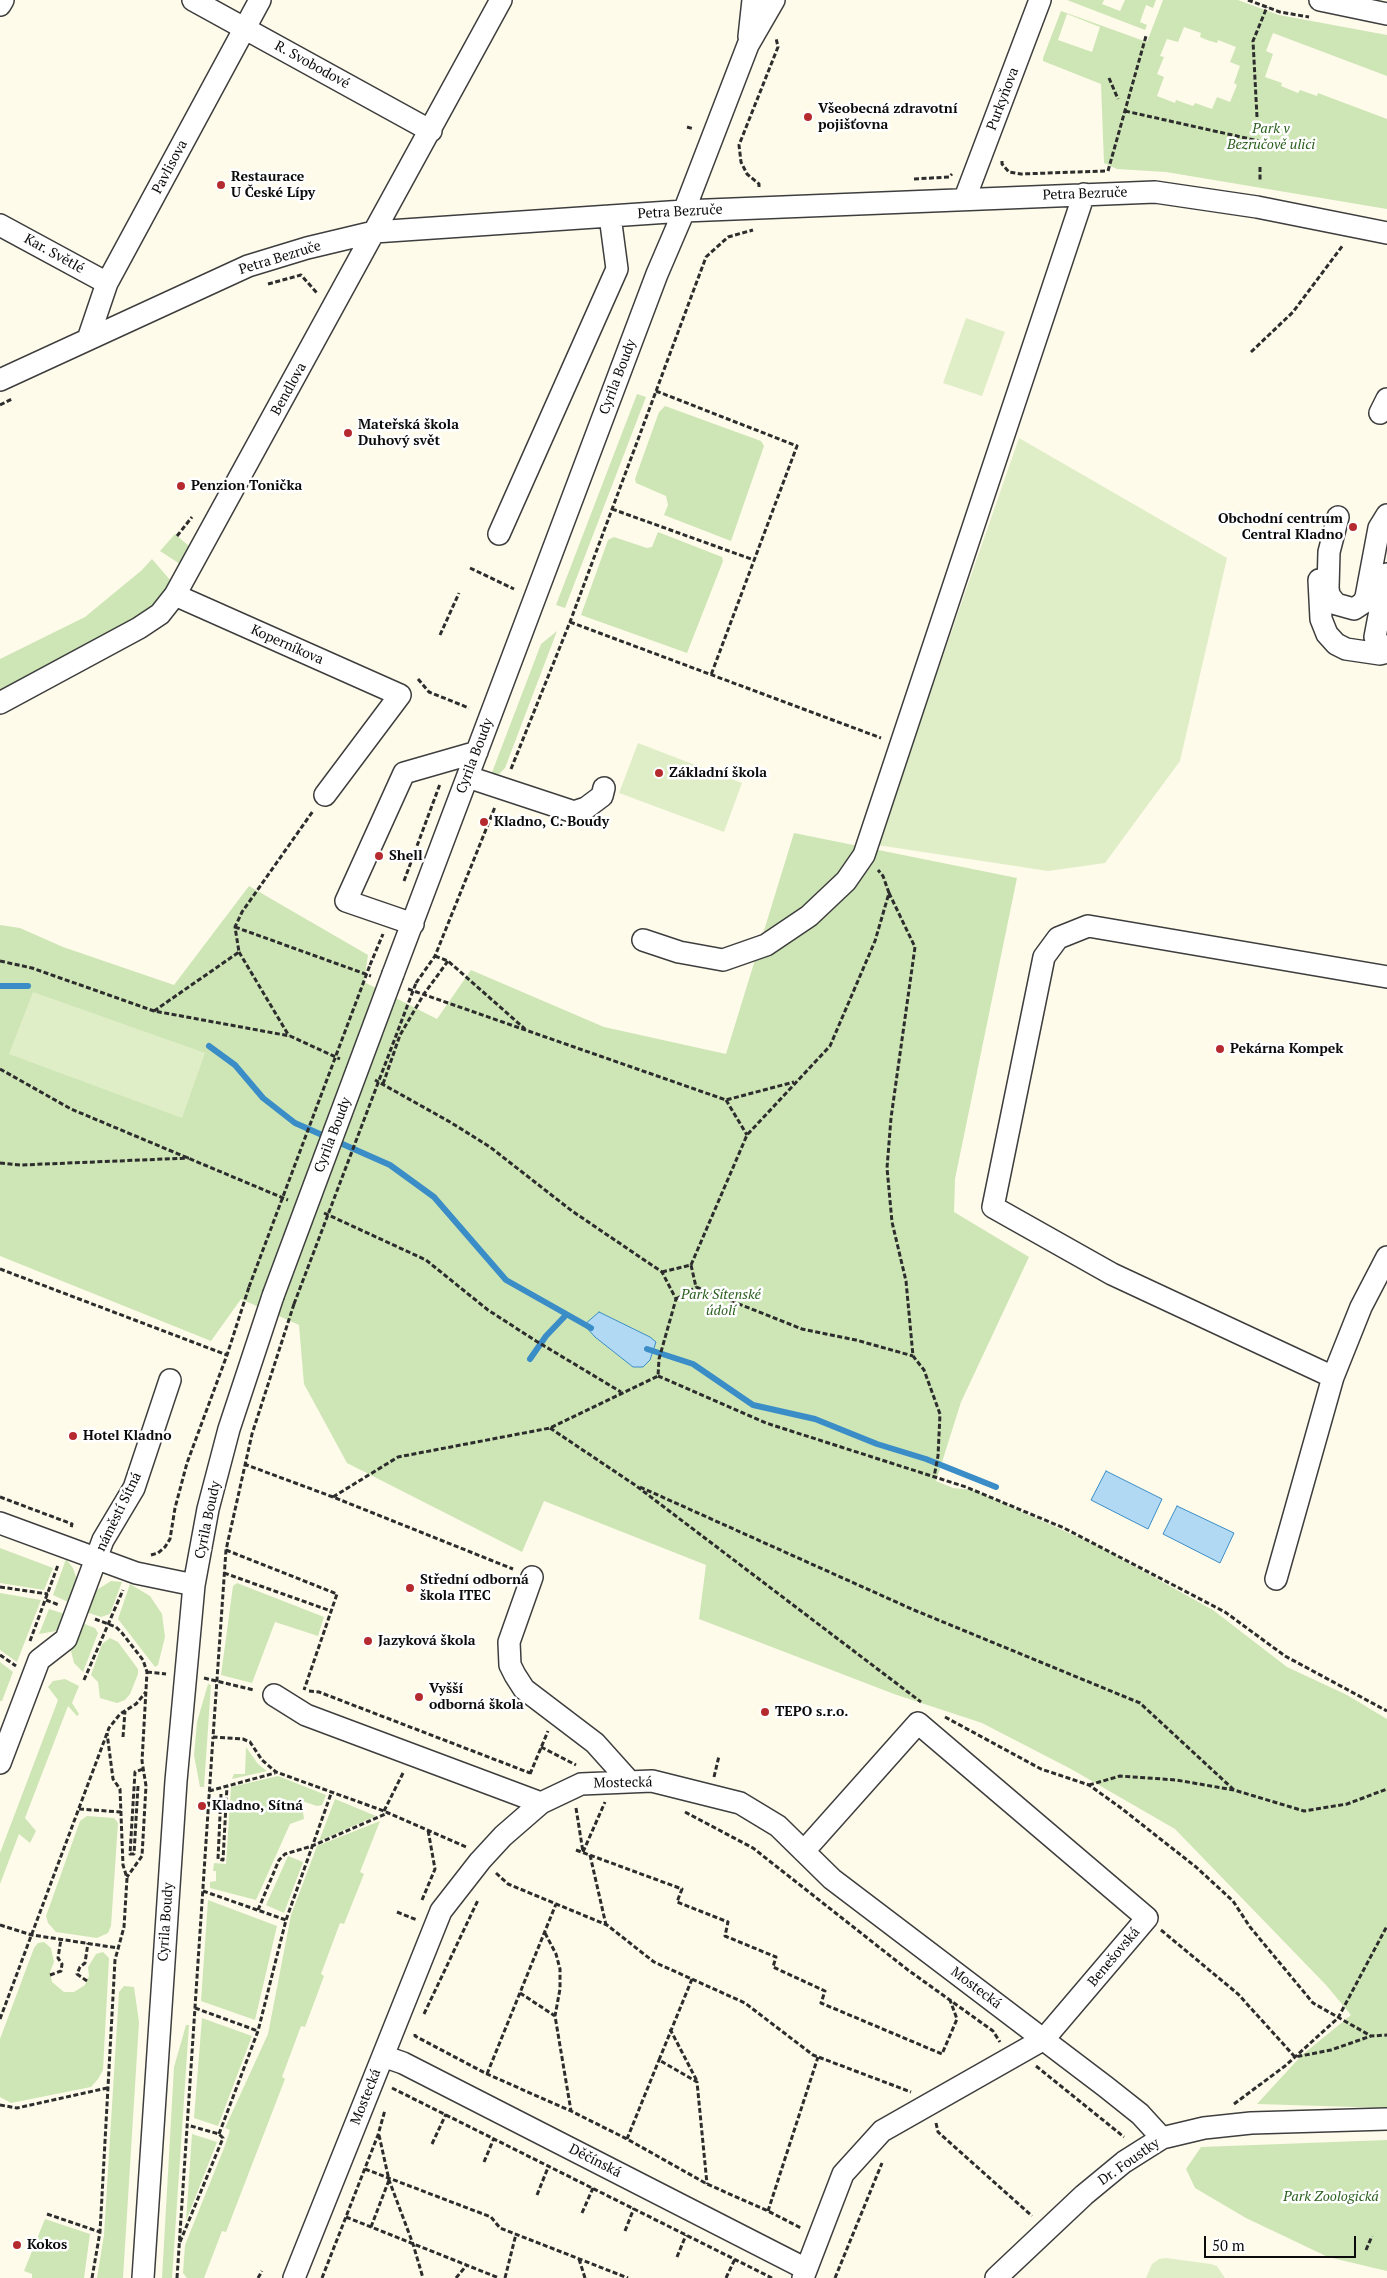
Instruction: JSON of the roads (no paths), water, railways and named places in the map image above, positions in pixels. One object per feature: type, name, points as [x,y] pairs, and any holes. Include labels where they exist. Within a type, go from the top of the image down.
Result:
[{"type":"street","points":[[0,6],[3,0]]},
{"type":"street","name":"R. Svobodové","points":[[193,0],[431,131]]},
{"type":"street","name":"Pavlisova","points":[[88,338],[107,283],[260,0]]},
{"type":"street","name":"Bendlova","points":[[0,703],[139,628],[160,614],[175,595],[431,131],[501,0]]},
{"type":"street","name":"Cyrila Boudy","points":[[748,45],[754,0]]},
{"type":"street","name":"Cyrila Boudy","points":[[143,2278],[175,1801],[194,1585],[208,1509],[229,1429],[273,1296],[657,274],[684,211],[748,45],[774,0]]},
{"type":"street","name":"Purkyňova","points":[[965,198],[1040,0]]},
{"type":"street","points":[[1320,0],[1356,5],[1387,14]]},
{"type":"street","name":"Petra Bezruče","points":[[0,380],[248,266],[307,248],[374,232],[684,211],[965,198],[1155,192],[1258,207],[1387,233]]},
{"type":"street","points":[[642,940],[679,952],[723,960],[766,945],[809,916],[846,881],[864,855],[1084,194]]},
{"type":"street","points":[[499,534],[617,269],[610,216]]},
{"type":"street","name":"Kar. Světlé","points":[[0,225],[107,283]]},
{"type":"street","points":[[1387,558],[1376,604],[1369,610],[1345,606],[1329,595],[1328,571],[1333,515],[1319,560],[1320,612],[1327,634],[1336,644],[1346,649],[1380,654],[1387,650],[1375,637],[1375,628],[1387,574]]},
{"type":"street","points":[[1345,606],[1363,603],[1366,597],[1379,528],[1387,515]]},
{"type":"street","name":"Koperníkova","points":[[175,595],[400,695],[325,794]]},
{"type":"street","points":[[1345,606],[1343,614],[1354,622],[1366,625],[1378,622],[1387,609]]},
{"type":"street","points":[[1324,626],[1340,637],[1387,644]]},
{"type":"street","points":[[413,924],[346,901],[404,773],[477,752]]},
{"type":"street","points":[[468,777],[502,790],[574,812],[586,808],[602,796],[604,788]]},
{"type":"street","points":[[1333,1376],[1112,1274],[993,1207],[1044,957],[1058,938],[1088,926],[1387,978]]},
{"type":"street","points":[[1276,1579],[1333,1376],[1360,1307],[1387,1257]]},
{"type":"street","name":"náměstí Sítná","points":[[0,1764],[34,1651],[66,1639],[103,1540],[134,1488],[170,1380]]},
{"type":"street","name":"náměstí Sítná","points":[[0,1523],[129,1571],[194,1585]]},
{"type":"street","points":[[532,1577],[509,1642],[510,1665],[524,1689],[595,1743],[630,1782]]},
{"type":"street","points":[[274,1695],[306,1715],[541,1802]]},
{"type":"street","name":"Benešovská","points":[[804,1851],[918,1723],[1147,1918],[1044,2039],[932,2112],[882,2131],[843,2174],[804,2274]]},
{"type":"street","name":"Mostecká","points":[[294,2278],[320,2208],[441,1911],[480,1861],[541,1802],[581,1784],[652,1781],[740,1803],[778,1826],[832,1879],[1140,2114],[1162,2138]]},
{"type":"street","name":"Děčínská","points":[[383,2056],[403,2063],[804,2274]]},
{"type":"street","name":"Dr. Foustky","points":[[996,2278],[1124,2162],[1162,2138],[1204,2128],[1251,2123],[1387,2119]]},
{"type":"water","points":[[599,1312],[650,1337],[656,1342],[650,1360],[643,1367],[633,1367],[595,1337],[584,1325]]},
{"type":"water","points":[[1106,1471],[1162,1499],[1148,1529],[1091,1500]]},
{"type":"water","points":[[1177,1506],[1234,1533],[1220,1563],[1163,1534]]},
{"type":"waterway","points":[[0,986],[28,986]]},
{"type":"waterway","points":[[209,1046],[235,1065],[263,1098],[295,1123],[390,1165],[434,1197],[506,1280],[591,1328]]},
{"type":"waterway","points":[[530,1359],[546,1336],[566,1315]]},
{"type":"waterway","points":[[647,1349],[693,1364],[753,1405],[815,1419],[877,1444],[926,1459],[996,1487]]},
{"type":"place","name":"Všeobecná zdravotní pojišťovna","points":[[808,117]]},
{"type":"place","name":"Restaurace U České Lípy","points":[[221,185]]},
{"type":"place","name":"Mateřská škola Duhový svět","points":[[348,433]]},
{"type":"place","name":"Penzion Tonička","points":[[181,486]]},
{"type":"place","name":"Obchodní centrum Central Kladno","points":[[1353,527]]},
{"type":"place","name":"Základní škola","points":[[659,773]]},
{"type":"place","name":"Kladno, C. Boudy","points":[[484,822]]},
{"type":"place","name":"Shell","points":[[379,856]]},
{"type":"place","name":"Pekárna Kompek","points":[[1220,1049]]},
{"type":"place","name":"Hotel Kladno","points":[[73,1436]]},
{"type":"place","name":"Střední odborná škola ITEC","points":[[410,1588]]},
{"type":"place","name":"Jazyková škola","points":[[368,1641]]},
{"type":"place","name":"Vyšší odborná škola","points":[[419,1697]]},
{"type":"place","name":"TEPO s.r.o.","points":[[765,1712]]},
{"type":"place","name":"Kladno, Sítná","points":[[202,1806]]},
{"type":"place","name":"Kokos","points":[[17,2245]]},
{"type":"park label","name":"Park v Bezručově ulici","points":[[1271,138]]},
{"type":"park label","name":"Park Sítenské údolí","points":[[721,1304]]},
{"type":"park label","name":"Park Zoologická","points":[[1331,2197]]}]
